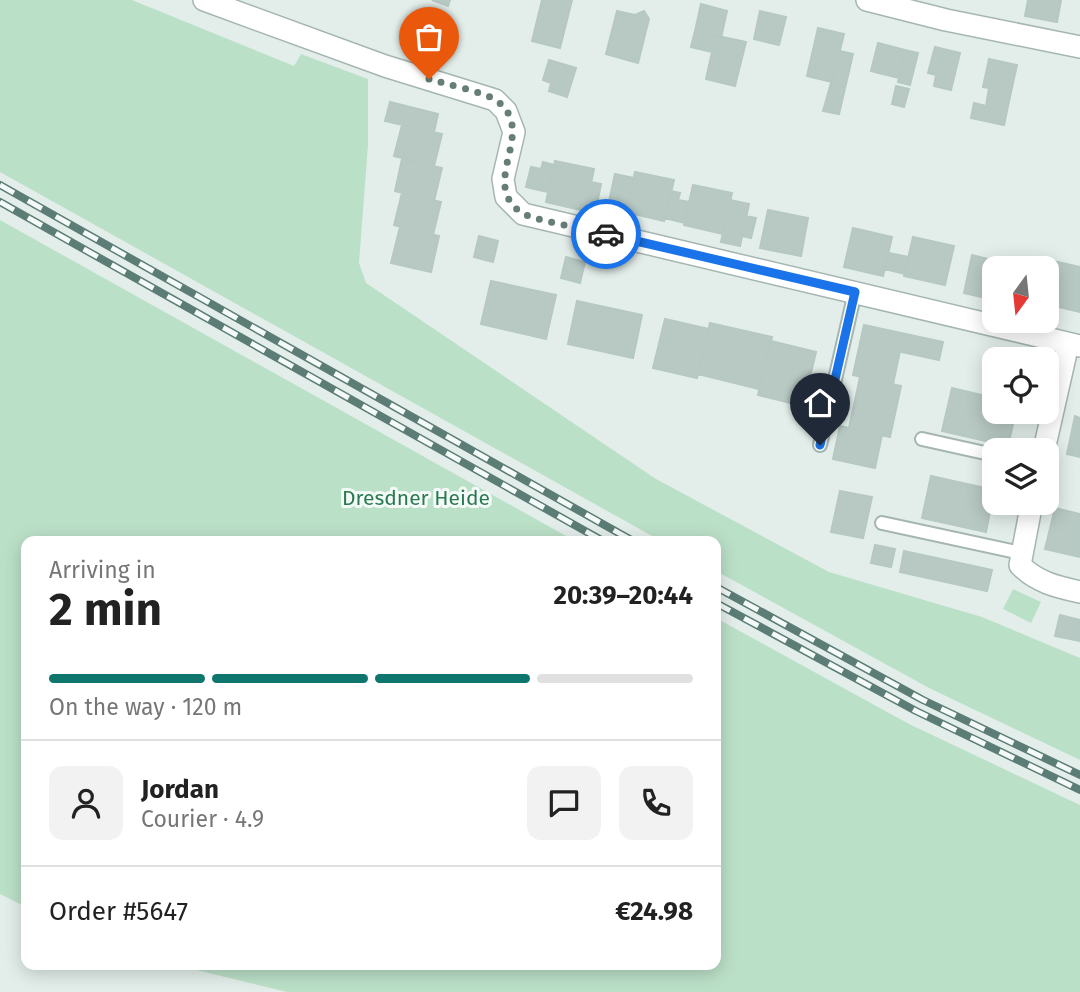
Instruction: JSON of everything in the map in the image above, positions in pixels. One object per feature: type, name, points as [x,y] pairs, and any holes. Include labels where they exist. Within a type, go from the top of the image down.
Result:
[{"type":"street","points":[[204,0],[385,66],[495,100],[506,111],[514,132],[503,179],[506,197],[523,214],[1074,345],[1047,438]]},
{"type":"street","points":[[867,0],[946,20],[1080,47]]},
{"type":"street","points":[[1029,515],[1020,559],[1029,575],[1052,586],[1080,592]]},
{"type":"lane","points":[[820,445],[855,292]]},
{"type":"lane","points":[[922,439],[982,452]]},
{"type":"lane","points":[[882,523],[1020,559]]},
{"type":"green space","points":[[0,0],[132,0],[294,66],[301,54],[368,79],[368,145],[359,263],[366,283],[656,479],[829,572],[982,617],[1080,658],[1080,760],[929,688],[721,574],[721,536],[652,536],[0,172]]},
{"type":"green space","name":"Dresdner Heide","points":[[0,220],[566,536],[21,536],[21,904],[0,894]]},
{"type":"green space","points":[[1013,589],[1041,602],[1031,623],[1003,609]]},
{"type":"green space","points":[[721,621],[909,724],[1080,805],[1080,992],[287,992],[197,970],[721,970]]},
{"type":"building","points":[[432,0],[450,0],[448,6]]},
{"type":"building","points":[[542,0],[572,0],[560,48],[532,41]]},
{"type":"building","points":[[1028,0],[1061,0],[1057,22],[1025,16]]},
{"type":"building","points":[[701,4],[727,11],[721,38],[695,31]]},
{"type":"building","points":[[617,11],[635,15],[644,11],[649,19],[638,63],[606,54]]},
{"type":"building","points":[[760,11],[786,17],[779,45],[754,39]]},
{"type":"building","points":[[818,28],[844,34],[832,82],[807,76]]},
{"type":"building","points":[[695,31],[746,42],[735,86],[706,79],[712,52],[691,47]]},
{"type":"building","points":[[878,43],[905,50],[899,78],[871,71]]},
{"type":"building","points":[[935,47],[960,53],[951,90],[934,86],[936,75],[928,73]]},
{"type":"building","points":[[905,50],[918,53],[910,85],[898,82]]},
{"type":"building","points":[[840,51],[853,54],[839,114],[823,111]]},
{"type":"building","points":[[989,59],[1017,65],[1011,92],[983,87]]},
{"type":"building","points":[[549,60],[576,68],[567,97],[549,91],[551,83],[543,80]]},
{"type":"building","points":[[896,86],[909,89],[904,107],[892,104]]},
{"type":"building","points":[[989,88],[1011,92],[1004,125],[971,118],[974,103],[986,106]]},
{"type":"building","points":[[390,102],[438,114],[434,132],[385,121]]},
{"type":"building","points":[[402,125],[442,134],[434,166],[394,156]]},
{"type":"building","points":[[402,159],[442,168],[434,201],[395,191]]},
{"type":"building","points":[[555,161],[594,169],[585,211],[546,202]]},
{"type":"building","points":[[543,162],[554,165],[548,192],[526,187],[531,167],[541,169]]},
{"type":"building","points":[[635,172],[674,180],[664,221],[626,212]]},
{"type":"building","points":[[615,174],[634,178],[624,219],[606,215]]},
{"type":"building","points":[[591,182],[601,184],[597,204],[587,202]]},
{"type":"building","points":[[693,185],[732,193],[723,234],[684,225]]},
{"type":"building","points":[[671,191],[680,193],[678,200],[690,202],[685,223],[665,218]]},
{"type":"building","points":[[402,193],[441,202],[433,235],[394,225]]},
{"type":"building","points":[[730,200],[749,204],[740,246],[721,242]]},
{"type":"building","points":[[768,210],[808,218],[801,256],[760,248]]},
{"type":"building","points":[[746,216],[756,218],[751,238],[742,236]]},
{"type":"building","points":[[400,227],[439,236],[431,272],[391,263]]},
{"type":"building","points":[[853,228],[892,237],[883,276],[844,267]]},
{"type":"building","points":[[479,236],[498,241],[493,262],[474,257]]},
{"type":"building","points":[[913,237],[954,246],[945,285],[904,276]]},
{"type":"building","points":[[889,253],[909,257],[905,274],[885,269]]},
{"type":"building","points":[[972,255],[982,258],[982,297],[964,293]]},
{"type":"building","points":[[566,257],[585,262],[580,283],[561,278]]},
{"type":"building","points":[[1059,262],[1080,267],[1080,312],[1059,307]]},
{"type":"building","points":[[491,281],[556,295],[546,339],[481,324]]},
{"type":"building","points":[[577,301],[642,315],[633,358],[568,344]]},
{"type":"building","points":[[665,319],[709,329],[697,378],[653,368]]},
{"type":"building","points":[[710,323],[772,337],[759,389],[698,374]]},
{"type":"building","points":[[864,325],[943,342],[939,360],[860,343]]},
{"type":"building","points":[[771,341],[816,352],[803,406],[758,395]]},
{"type":"building","points":[[860,343],[900,351],[893,384],[853,375]]},
{"type":"building","points":[[860,377],[901,386],[890,437],[849,428]]},
{"type":"building","points":[[952,388],[982,395],[982,424],[1013,424],[1010,438],[982,440],[942,431]]},
{"type":"building","points":[[1075,416],[1080,418],[1080,457],[1067,454]]},
{"type":"building","points":[[840,426],[882,435],[875,468],[833,459]]},
{"type":"building","points":[[931,476],[982,487],[982,515],[989,515],[986,532],[922,518]]},
{"type":"building","points":[[840,491],[872,497],[863,538],[831,532]]},
{"type":"building","points":[[1059,509],[1080,514],[1080,557],[1045,549],[1053,515],[1059,515]]},
{"type":"building","points":[[875,545],[895,549],[891,567],[871,563]]},
{"type":"building","points":[[904,551],[992,570],[987,591],[900,572]]},
{"type":"building","points":[[1060,615],[1080,620],[1080,641],[1055,636]]},
{"type":"railway","points":[[0,185],[624,536]]},
{"type":"railway","points":[[0,202],[594,536]]},
{"type":"railway","points":[[721,590],[923,700],[1080,775]]},
{"type":"railway","points":[[721,606],[916,711],[1080,790]]},
{"type":"way so far","points":[[429,79],[495,100],[506,111],[514,132],[503,179],[506,197],[523,214],[606,234]]},
{"type":"route","points":[[606,234],[855,292],[820,445]]}]
